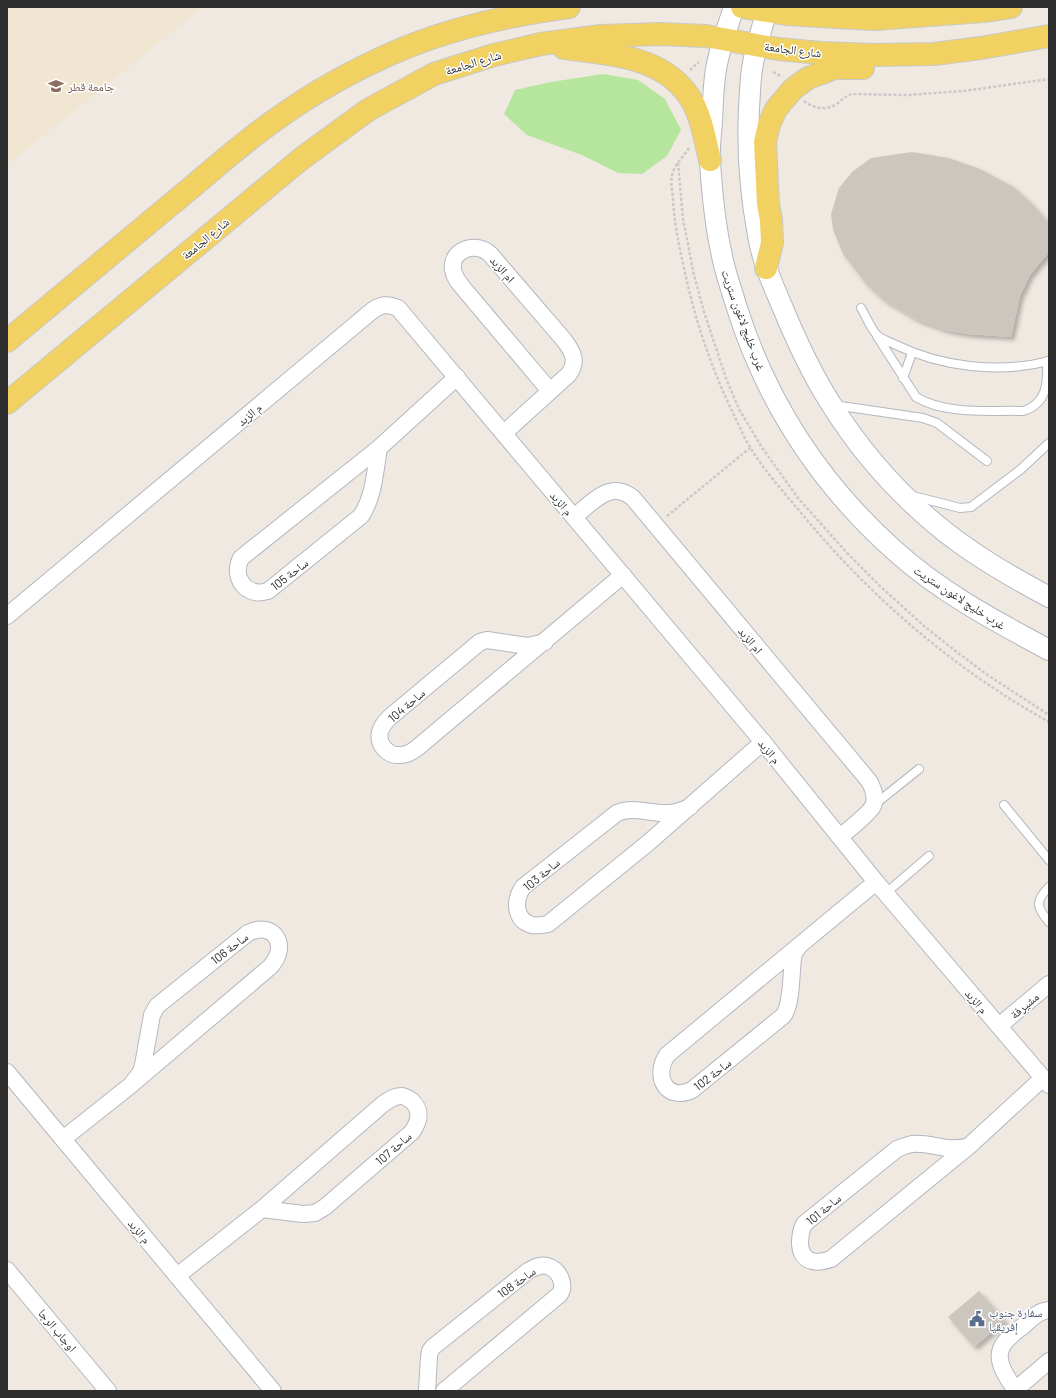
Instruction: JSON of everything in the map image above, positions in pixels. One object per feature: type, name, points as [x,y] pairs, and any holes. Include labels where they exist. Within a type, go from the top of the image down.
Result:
[{"type":"main road","points":[[7,342],[228,157],[276,119],[302,102],[358,70],[396,52],[449,33],[541,9],[569,7]]},
{"type":"main road","points":[[742,7],[767,9],[786,14],[875,18],[1011,7]]},
{"type":"main road","name":"شارع الجامعة","points":[[7,403],[260,191],[307,154],[368,110],[434,74],[494,55],[541,44],[602,36],[632,34],[706,36],[757,45],[821,53],[934,54],[981,48],[1049,36]]},
{"type":"main road","points":[[541,44],[636,59],[667,73],[677,81],[692,101],[700,120],[710,160]]},
{"type":"main road","points":[[766,268],[772,242],[771,220],[768,204],[765,142],[769,125],[776,109],[793,89],[808,78],[835,68],[879,68],[914,61],[934,54]]},
{"type":"street","name":"غرب خليج لاغون ستريت","points":[[734,7],[717,63],[714,90],[710,160],[717,233],[722,258],[741,319],[752,349],[775,401],[807,451],[842,498],[893,550],[935,583],[981,613],[1049,650]]},
{"type":"street","points":[[767,9],[757,45],[751,84],[748,156],[758,236],[766,268],[804,358],[831,404],[862,448],[902,492],[954,540],[981,558],[1049,597]]},
{"type":"street","name":"ام الزبد","points":[[504,433],[569,374],[574,364],[571,350],[486,250],[475,247],[469,247],[463,250],[454,259],[453,270],[455,276],[464,289],[550,391]]},
{"type":"street","name":"م الزبد","points":[[7,616],[380,306],[392,305],[398,308],[457,377],[763,742],[881,888],[1046,1082]]},
{"type":"street","name":"ساحة 105","points":[[379,448],[371,495],[361,516],[268,591],[261,593],[248,590],[239,578],[237,570],[241,558],[379,448],[457,377]]},
{"type":"street","name":"ام الزبد","points":[[574,517],[608,491],[620,490],[633,498],[869,781],[875,794],[873,806]]},
{"type":"street","name":"ساحة 104","points":[[544,642],[528,646],[487,640],[480,642],[396,712],[383,725],[380,732],[380,741],[384,749],[392,754],[400,755],[410,753],[418,748],[544,642],[623,575]]},
{"type":"street","name":"ساحة 103","points":[[690,807],[675,813],[628,810],[617,813],[523,887],[517,901],[519,916],[524,921],[532,925],[538,926],[548,924],[642,848],[690,807],[763,742]]},
{"type":"street","points":[[840,837],[873,806]]},
{"type":"street","name":"ساحة 102","points":[[799,946],[794,953],[789,1002],[786,1013],[692,1090],[684,1094],[674,1093],[667,1088],[660,1074],[661,1067],[667,1055],[799,946],[881,888]]},
{"type":"street","name":"ساحة 106","points":[[63,1139],[132,1085],[266,971],[275,962],[280,950],[280,944],[272,933],[268,930],[262,929],[254,930],[248,933],[157,1006],[152,1015],[144,1065],[132,1085]]},
{"type":"street","name":"مشيرفة","points":[[999,1026],[1049,984]]},
{"type":"street","name":"م الزبد","points":[[7,1072],[273,1391]]},
{"type":"street","name":"ساحة 101","points":[[968,1146],[962,1149],[954,1149],[914,1144],[906,1145],[898,1149],[804,1224],[801,1230],[800,1243],[804,1255],[811,1261],[822,1262],[831,1259],[1046,1082]]},
{"type":"street","name":"ساحة 107","points":[[177,1276],[262,1209],[383,1104],[396,1097],[402,1096],[408,1098],[417,1107],[419,1112],[418,1124],[412,1132],[325,1207],[315,1213],[303,1214],[262,1209]]},
{"type":"street","name":"ساحة 108","points":[[427,1391],[429,1357],[430,1351],[434,1347],[528,1271],[541,1266],[547,1266],[554,1270],[562,1279],[562,1290],[560,1294],[444,1391]]},
{"type":"street","name":"اوجاب الرجا","points":[[7,1270],[108,1391]]},
{"type":"street","points":[[1049,1310],[1036,1314],[1006,1341],[1000,1349],[1002,1369],[1015,1391],[1049,1361]]},
{"type":"lane","points":[[861,308],[877,336],[903,378],[916,397],[922,400],[949,409],[1023,411],[1037,405],[1044,392],[1048,379],[1048,361],[1016,366],[975,367],[942,361],[912,353],[877,336]]},
{"type":"lane","points":[[903,378],[912,353]]},
{"type":"lane","points":[[831,404],[923,418],[937,422],[987,461]]},
{"type":"lane","points":[[902,492],[948,505],[967,508],[971,507],[1020,470],[1049,443]]},
{"type":"lane","points":[[873,806],[919,768]]},
{"type":"lane","points":[[1004,805],[1049,860]]},
{"type":"lane","points":[[881,888],[929,856]]},
{"type":"lane","points":[[1049,887],[1040,896],[1038,903],[1042,913],[1049,922]]},
{"type":"path","points":[[774,72],[782,77],[810,105],[826,108],[832,107],[852,94],[907,95],[955,92],[1049,79]]},
{"type":"path","points":[[656,526],[750,448]]},
{"type":"shaded area","name":"جامعة قطر","points":[[7,7],[203,7],[7,165]]},
{"type":"green space","points":[[603,74],[638,80],[665,99],[681,130],[667,156],[642,174],[618,173],[582,155],[527,135],[504,114],[515,90],[551,82]]},
{"type":"building","points":[[912,152],[949,158],[980,169],[1012,186],[1030,202],[1049,223],[1049,252],[1030,275],[1020,296],[1011,337],[968,334],[945,330],[916,319],[884,300],[867,285],[843,254],[833,229],[831,214],[839,188],[852,172],[871,158]]},
{"type":"building","name":"سفارة جنوب إفريقيا","points":[[979,1291],[1005,1321],[974,1347],[948,1317]]},
{"type":"place","name":"جامعة قطر","points":[[56,86]]},
{"type":"place","name":"سفارة جنوب إفريقيا","points":[[977,1319]]}]
